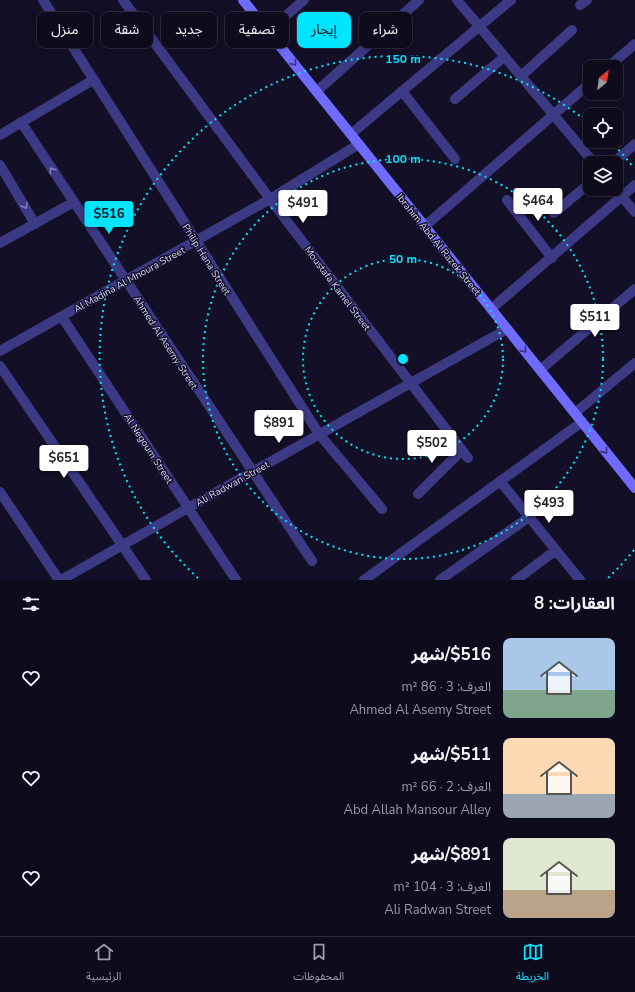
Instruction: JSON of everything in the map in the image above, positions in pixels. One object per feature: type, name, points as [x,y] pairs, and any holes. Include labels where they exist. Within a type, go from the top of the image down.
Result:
[{"type":"main road","name":"Ibrahim Abd Al Razek Street","points":[[242,0],[252,12]]},
{"type":"main road","name":"Ibrahim Abd Al Razek Street","points":[[282,48],[635,488]]},
{"type":"street","name":"Philip Hana Street","points":[[43,0],[319,434],[382,509]]},
{"type":"street","name":"Moustafa Kamel Street","points":[[123,0],[270,199],[468,458]]},
{"type":"street","points":[[289,13],[304,0]]},
{"type":"street","points":[[316,91],[419,0]]},
{"type":"street","points":[[456,0],[588,156]]},
{"type":"street","points":[[351,134],[508,1]]},
{"type":"street","points":[[521,76],[572,30]]},
{"type":"street","points":[[616,60],[635,44]]},
{"type":"street","points":[[456,99],[504,57]]},
{"type":"street","points":[[0,135],[93,80]]},
{"type":"street","points":[[425,226],[583,89]]},
{"type":"street","points":[[402,92],[455,159]]},
{"type":"street","name":"Ahmed Al Asemy Street","points":[[21,122],[312,561]]},
{"type":"street","name":"Al Madina Al Mnoura Street","points":[[0,351],[270,199],[359,144]]},
{"type":"street","points":[[621,156],[635,144]]},
{"type":"street","points":[[0,165],[35,224]]},
{"type":"street","points":[[623,191],[635,186]]},
{"type":"street","points":[[554,213],[583,189]]},
{"type":"street","points":[[491,309],[552,258],[616,196]]},
{"type":"street","points":[[622,196],[635,212]]},
{"type":"street","points":[[507,200],[552,258]]},
{"type":"street","points":[[0,243],[74,202]]},
{"type":"street","points":[[540,370],[635,290]]},
{"type":"street","name":"Al Negoum Street","points":[[62,317],[236,580]]},
{"type":"street","name":"Ali Radwan Street","points":[[60,580],[507,329]]},
{"type":"street","points":[[575,413],[635,363]]},
{"type":"street","points":[[0,366],[146,580]]},
{"type":"street","points":[[364,580],[582,422]]},
{"type":"street","points":[[418,494],[462,450]]},
{"type":"street","points":[[500,481],[580,580]]},
{"type":"street","points":[[0,492],[60,580]]},
{"type":"street","points":[[440,580],[529,517]]},
{"type":"street","points":[[516,580],[556,550]]}]
